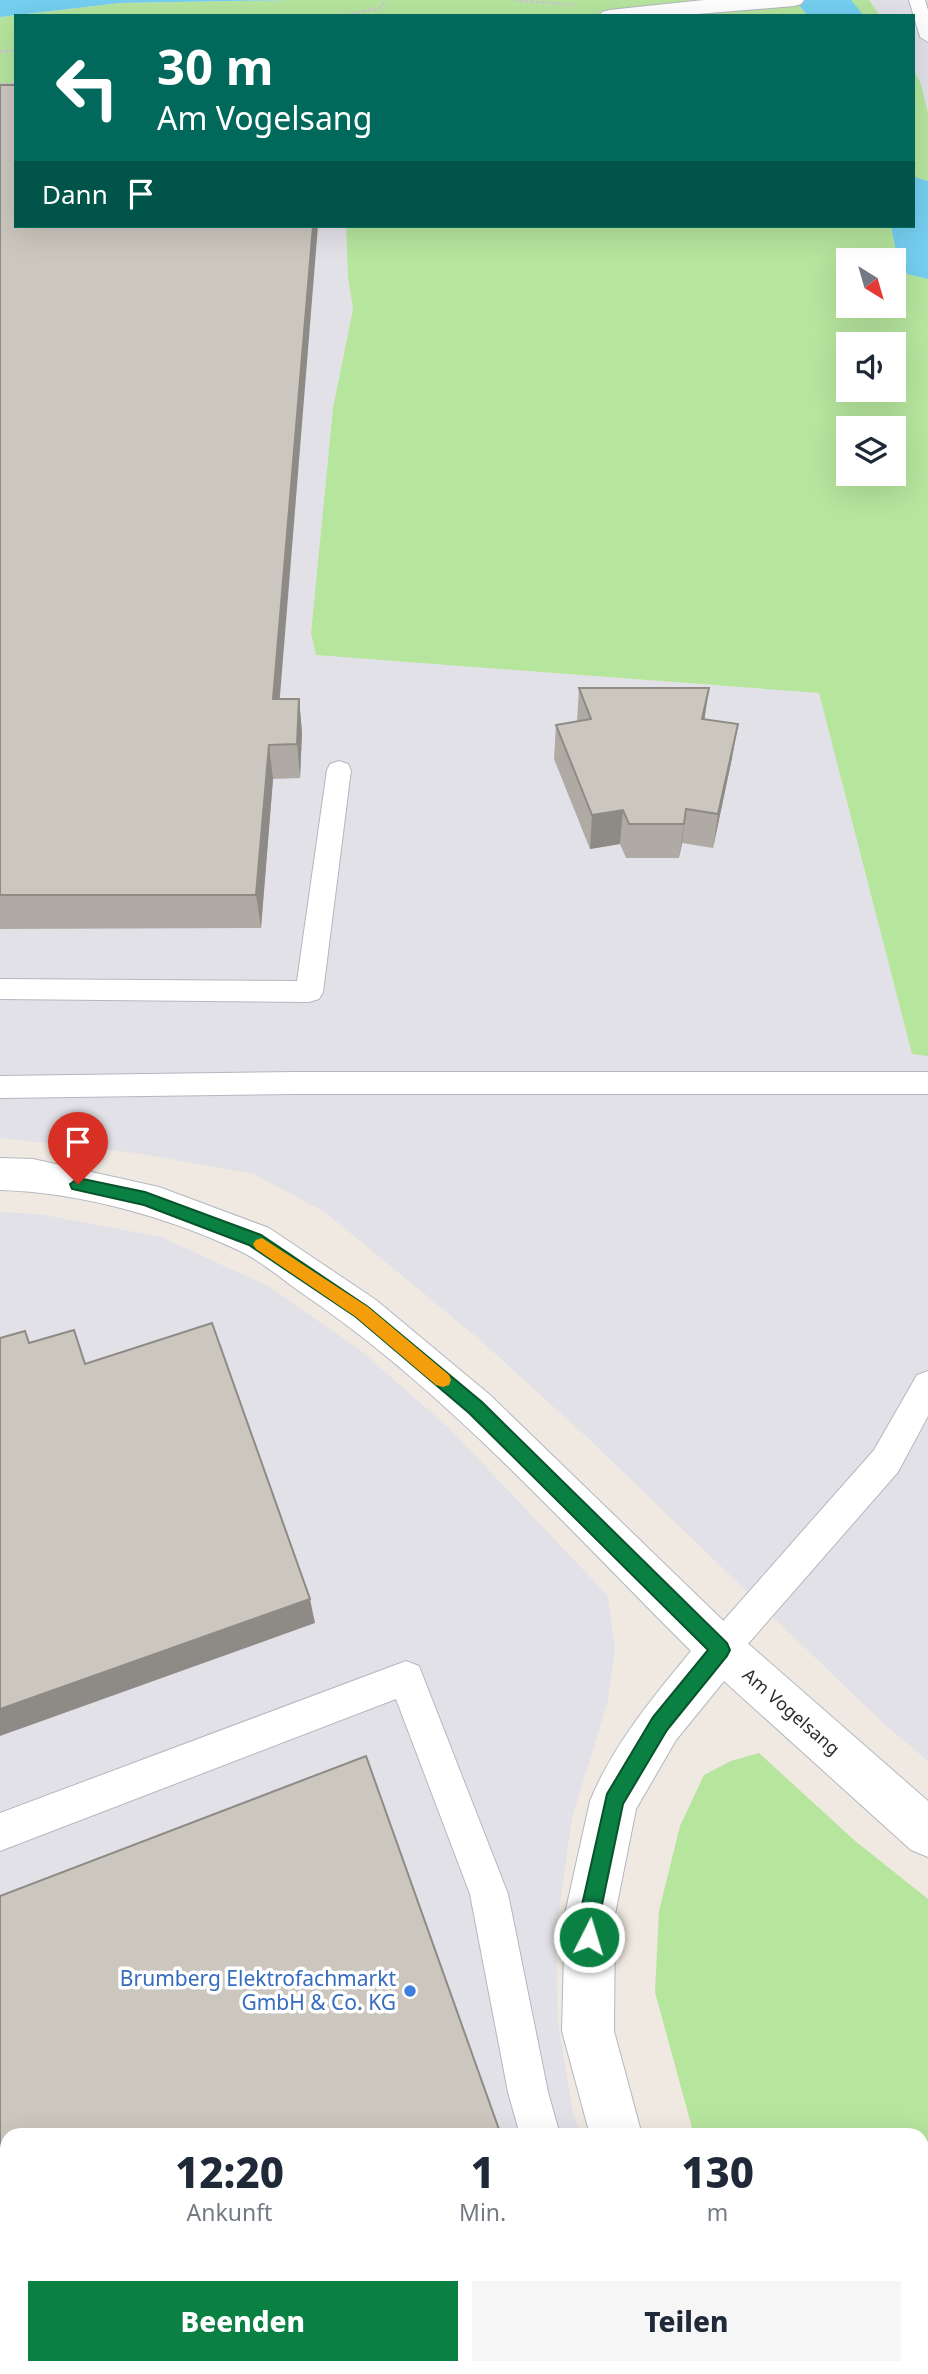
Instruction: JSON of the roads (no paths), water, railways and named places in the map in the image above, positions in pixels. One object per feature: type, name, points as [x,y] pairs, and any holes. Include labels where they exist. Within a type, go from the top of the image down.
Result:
[{"type":"street","points":[[630,14],[794,0]]},
{"type":"street","name":"Am Vogelsang","points":[[0,1174],[33,1175],[145,1198],[255,1240],[362,1312],[475,1408],[720,1650],[928,1833]]},
{"type":"street","points":[[614,2128],[588,2031],[590,1914],[611,1814],[614,1801],[660,1724],[720,1650]]},
{"type":"lane","points":[[917,0],[928,37]]},
{"type":"lane","points":[[0,989],[309,992],[339,771]]},
{"type":"lane","points":[[0,1087],[295,1083],[928,1083]]},
{"type":"lane","points":[[720,1650],[886,1461],[928,1385]]},
{"type":"lane","points":[[0,1832],[406,1678],[489,1894],[528,2092],[538,2128]]},
{"type":"water","points":[[0,0],[290,0],[120,3],[0,17]]},
{"type":"waterway","points":[[821,0],[836,14]]},
{"type":"waterway","points":[[915,200],[928,261]]},
{"type":"place","name":"Brumberg Elektrofachmarkt GmbH & Co. KG","points":[[410,1991]]}]
